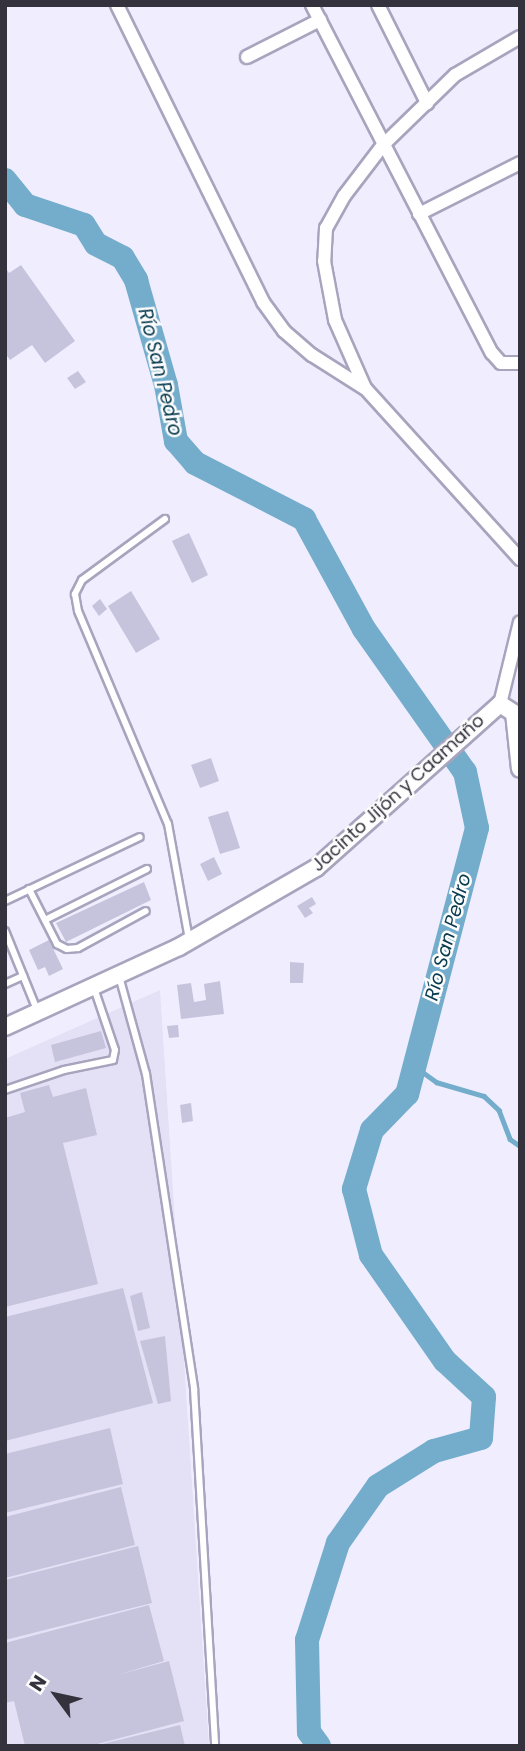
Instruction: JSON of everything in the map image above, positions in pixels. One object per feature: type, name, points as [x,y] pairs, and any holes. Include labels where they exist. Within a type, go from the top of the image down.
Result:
[{"type":"street","points":[[117,5],[263,302],[284,331],[312,355],[365,388],[520,559]]},
{"type":"street","points":[[312,5],[492,352],[501,363],[520,363]]},
{"type":"street","points":[[378,5],[426,103]]},
{"type":"street","points":[[247,57],[320,20]]},
{"type":"street","points":[[365,388],[335,320],[324,261],[327,228],[344,196],[383,145],[455,75],[520,37]]},
{"type":"street","points":[[419,214],[520,163]]},
{"type":"street","points":[[493,709],[520,622]]},
{"type":"street","name":"Jacinto Jijón y Caamaño","points":[[5,1027],[189,941],[316,868],[413,784],[493,709],[514,713],[520,769]]},
{"type":"lane","points":[[165,519],[82,580],[75,594],[78,611],[168,824],[189,941]]},
{"type":"lane","points":[[5,901],[140,837]]},
{"type":"lane","points":[[45,920],[147,869]]},
{"type":"lane","points":[[29,889],[57,944],[67,949],[78,948],[146,911]]},
{"type":"lane","points":[[5,931],[38,1012]]},
{"type":"lane","points":[[118,975],[149,1087],[194,1390],[215,1746]]},
{"type":"lane","points":[[5,984],[23,976]]},
{"type":"lane","points":[[5,1090],[64,1070],[113,1060],[115,1050],[93,986]]},
{"type":"shaded area","points":[[160,990],[209,1746],[5,1746],[5,1059]]},
{"type":"building","points":[[21,265],[75,341],[45,363],[32,345],[10,360],[5,353],[5,267],[9,273]]},
{"type":"building","points":[[78,371],[86,382],[75,389],[67,378]]},
{"type":"building","points":[[189,533],[208,575],[192,583],[172,541]]},
{"type":"building","points":[[131,591],[160,639],[136,653],[108,606]]},
{"type":"building","points":[[100,599],[107,609],[99,616],[92,606]]},
{"type":"building","points":[[211,758],[219,781],[200,788],[191,765]]},
{"type":"building","points":[[228,811],[240,848],[220,854],[208,817]]},
{"type":"building","points":[[214,857],[222,874],[208,881],[200,864]]},
{"type":"building","points":[[144,882],[151,900],[66,942],[56,923]]},
{"type":"building","points":[[312,897],[316,904],[309,908],[313,913],[305,918],[297,906]]},
{"type":"building","points":[[49,940],[63,969],[49,976],[45,967],[38,970],[29,950]]},
{"type":"building","points":[[290,962],[304,963],[303,983],[290,983]]},
{"type":"building","points":[[220,981],[224,1014],[181,1019],[177,985],[191,983],[194,1002],[206,1000],[204,984]]},
{"type":"building","points":[[178,1025],[179,1037],[169,1038],[167,1026]]},
{"type":"building","points":[[101,1031],[106,1048],[55,1062],[51,1045]]},
{"type":"building","points":[[49,1085],[53,1097],[86,1088],[97,1135],[63,1143],[98,1284],[5,1307],[5,1118],[25,1112],[20,1093]]},
{"type":"building","points":[[191,1103],[193,1121],[182,1123],[180,1105]]},
{"type":"building","points":[[123,1288],[153,1403],[5,1441],[5,1317]]},
{"type":"building","points":[[142,1292],[150,1328],[138,1331],[130,1296]]},
{"type":"building","points":[[165,1336],[171,1401],[158,1404],[140,1341]]},
{"type":"building","points":[[110,1428],[123,1484],[5,1513],[5,1454]]},
{"type":"building","points":[[121,1487],[135,1545],[5,1578],[5,1517]]},
{"type":"building","points":[[138,1546],[152,1603],[5,1640],[5,1580]]},
{"type":"building","points":[[149,1605],[164,1661],[117,1675],[169,1661],[184,1721],[90,1746],[25,1746],[14,1701],[5,1703],[5,1643]]},
{"type":"building","points":[[180,1725],[185,1746],[98,1746],[98,1745]]},
{"type":"waterway","name":"Río San Pedro","points":[[5,180],[25,205],[84,225],[96,244],[123,258],[136,280],[166,385],[176,441],[195,463],[304,519],[364,629],[465,772],[477,828],[407,1094],[372,1130],[354,1189],[371,1255],[445,1361],[484,1397],[481,1438],[434,1451],[378,1486],[338,1543],[307,1640],[309,1732],[319,1746]]},
{"type":"waterway","points":[[413,1065],[436,1082],[484,1096],[499,1110],[510,1139],[520,1146]]}]
